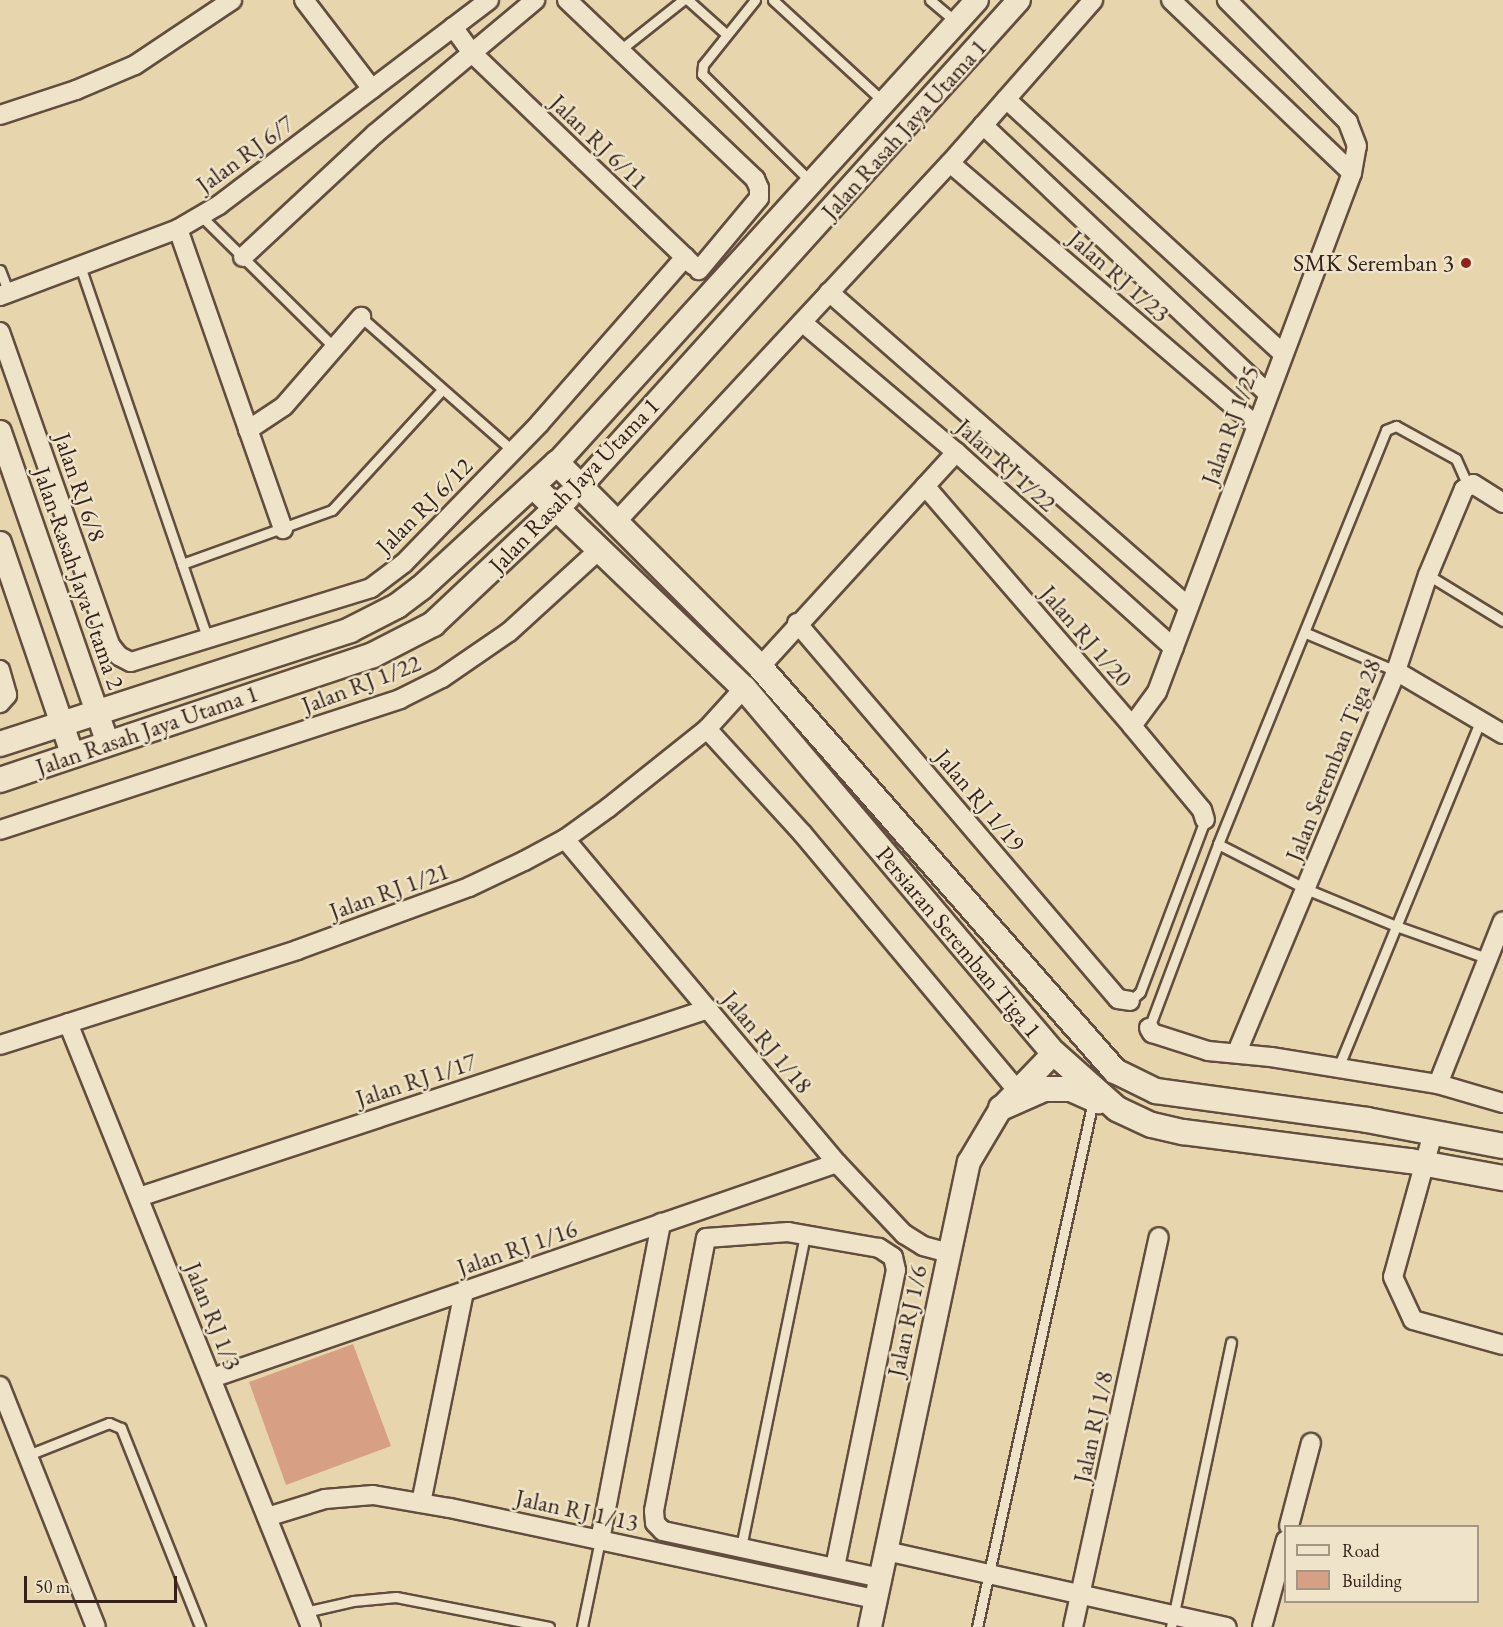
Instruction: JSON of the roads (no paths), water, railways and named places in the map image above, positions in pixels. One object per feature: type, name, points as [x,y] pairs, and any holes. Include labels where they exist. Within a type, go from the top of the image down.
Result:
[{"type":"main road","name":"Persiaran Seremban Tiga 1","points":[[557,463],[760,667],[1078,1033],[1114,1071],[1156,1091],[1433,1133],[1503,1146]]},
{"type":"main road","name":"Jalan Rasah Jaya Utama 1","points":[[0,744],[350,630],[397,606],[534,486],[557,463]]},
{"type":"main road","name":"Persiaran Seremban Tiga 1","points":[[534,486],[744,688],[1054,1053],[1117,1109],[1152,1125],[1183,1132],[1427,1164],[1503,1179]]},
{"type":"main road","name":"Jalan Rasah Jaya Utama 1","points":[[0,780],[74,756],[107,741],[373,655],[433,624],[581,486]]},
{"type":"main road","points":[[744,688],[760,667]]},
{"type":"main road","points":[[1054,1053],[1078,1033]]},
{"type":"main road","points":[[1001,1108],[1044,1089],[1071,1089],[1117,1109]]},
{"type":"street","points":[[0,115],[76,90],[135,65],[232,0]]},
{"type":"street","points":[[304,0],[372,89]]},
{"type":"street","name":"Jalan RJ 6/7","points":[[4,294],[178,229],[201,216],[489,0]]},
{"type":"street","points":[[243,257],[471,52],[535,0]]},
{"type":"street","points":[[567,0],[755,179],[759,188],[759,198],[699,270]]},
{"type":"street","name":"Jalan Rasah Jaya Utama 1","points":[[557,463],[977,0]]},
{"type":"street","name":"Jalan Rasah Jaya Utama 1","points":[[581,486],[1019,0]]},
{"type":"street","points":[[616,521],[950,163],[1093,0]]},
{"type":"street","points":[[1171,0],[1352,173]]},
{"type":"street","name":"Jalan RJ 1/25","points":[[1132,726],[1157,692],[1282,353],[1352,173],[1355,134],[1227,0]]},
{"type":"street","name":"Jalan RJ 6/11","points":[[453,27],[471,52],[716,287]]},
{"type":"street","points":[[1006,99],[1282,353]]},
{"type":"street","name":"Jalan RJ 1/23","points":[[983,125],[1268,393]]},
{"type":"street","name":"Jalan RJ 1/23","points":[[950,163],[1256,425]]},
{"type":"street","points":[[178,229],[283,529]]},
{"type":"street","name":"Jalan RJ 6/12","points":[[119,656],[131,662],[370,588],[404,563],[512,450],[650,301],[685,257]]},
{"type":"street","name":"Jalan RJ 1/22","points":[[829,292],[1188,606]]},
{"type":"street","points":[[248,430],[284,406],[361,317]]},
{"type":"street","name":"Jalan RJ 1/22","points":[[802,322],[956,452],[1174,648]]},
{"type":"street","name":"Jalan RJ 6/8","points":[[0,332],[110,645],[119,656]]},
{"type":"street","name":"Jalan Rasah Jaya Utama 2","points":[[0,432],[107,741]]},
{"type":"street","points":[[760,667],[797,623],[956,452]]},
{"type":"street","points":[[1467,484],[1503,503]]},
{"type":"street","name":"Jalan Seremban Tiga 28","points":[[1237,1052],[1396,671],[1428,575],[1467,484]]},
{"type":"street","name":"Jalan RJ 1/20","points":[[925,486],[1132,726],[1202,810],[1206,820]]},
{"type":"street","points":[[0,543],[74,756]]},
{"type":"street","name":"Jalan RJ 1/22","points":[[0,830],[400,699],[442,678],[509,632],[600,549]]},
{"type":"street","name":"Jalan RJ 1/19","points":[[797,623],[1118,999],[1130,1001]]},
{"type":"street","points":[[0,670],[3,699]]},
{"type":"street","points":[[1396,671],[1503,734]]},
{"type":"street","name":"Jalan RJ 1/21","points":[[0,1045],[297,950],[469,887],[565,839],[707,729],[744,688]]},
{"type":"street","points":[[707,729],[802,834],[1017,1090]]},
{"type":"street","name":"Jalan RJ 1/18","points":[[565,839],[837,1163],[914,1242],[949,1253]]},
{"type":"street","points":[[1438,1084],[1495,962],[1503,921]]},
{"type":"street","name":"Jalan RJ 1/17","points":[[139,1197],[708,1009]]},
{"type":"street","name":"Jalan RJ 1/3","points":[[68,1023],[308,1619]]},
{"type":"street","points":[[1149,1028],[1152,1034],[1208,1051],[1237,1052],[1438,1084],[1503,1103]]},
{"type":"street","name":"Jalan RJ 1/6","points":[[870,1627],[969,1162],[1001,1108],[1054,1053]]},
{"type":"street","points":[[1433,1133],[1427,1164],[1393,1277],[1413,1320],[1503,1345]]},
{"type":"street","name":"Jalan RJ 1/16","points":[[212,1378],[837,1163]]},
{"type":"street","points":[[703,1209],[706,1238],[654,1517],[663,1531],[835,1567],[878,1588]]},
{"type":"street","points":[[600,1540],[661,1223]]},
{"type":"street","points":[[706,1238],[758,1232],[805,1235],[879,1248],[893,1257],[896,1270],[835,1567]]},
{"type":"street","name":"Jalan RJ 1/8","points":[[1073,1627],[1159,1237]]},
{"type":"street","points":[[893,1257],[914,1242]]},
{"type":"street","points":[[421,1503],[464,1291]]},
{"type":"street","points":[[0,1386],[96,1627]]},
{"type":"street","points":[[1290,1525],[1311,1443]]},
{"type":"street","name":"Jalan RJ 1/13","points":[[267,1517],[325,1499],[373,1496],[421,1503],[600,1540],[878,1588]]},
{"type":"street","points":[[1262,1627],[1284,1547]]},
{"type":"street","points":[[886,1551],[1081,1594],[1172,1621],[1227,1627]]},
{"type":"lane","points":[[620,50],[683,0]]},
{"type":"lane","points":[[688,0],[726,34]]},
{"type":"lane","points":[[755,0],[703,65],[707,83],[811,182]]},
{"type":"lane","points":[[773,0],[884,102]]},
{"type":"lane","points":[[930,0],[956,22]]},
{"type":"lane","points":[[201,216],[334,346]]},
{"type":"lane","points":[[80,266],[208,640]]},
{"type":"lane","points":[[0,270],[4,294]]},
{"type":"lane","points":[[361,317],[512,450]]},
{"type":"lane","points":[[182,564],[320,516],[341,502],[442,390]]},
{"type":"lane","points":[[1149,1028],[1218,844],[1390,426],[1456,459],[1467,484]]},
{"type":"lane","points":[[1428,575],[1503,621]]},
{"type":"lane","points":[[1306,633],[1396,671]]},
{"type":"lane","points":[[1338,1068],[1481,720]]},
{"type":"lane","points":[[1130,1001],[1140,992],[1206,820]]},
{"type":"lane","points":[[1218,844],[1306,889],[1396,926],[1495,962]]},
{"type":"lane","points":[[977,1627],[1094,1099]]},
{"type":"lane","points":[[741,1547],[805,1235]]},
{"type":"lane","points":[[1172,1621],[1232,1342]]},
{"type":"lane","points":[[28,1455],[110,1423],[121,1428],[200,1627]]},
{"type":"lane","points":[[582,1627],[600,1540]]},
{"type":"lane","points":[[308,1619],[352,1601],[396,1597],[549,1627]]},
{"type":"place","name":"SMK Seremban 3","points":[[1466,263]]}]
